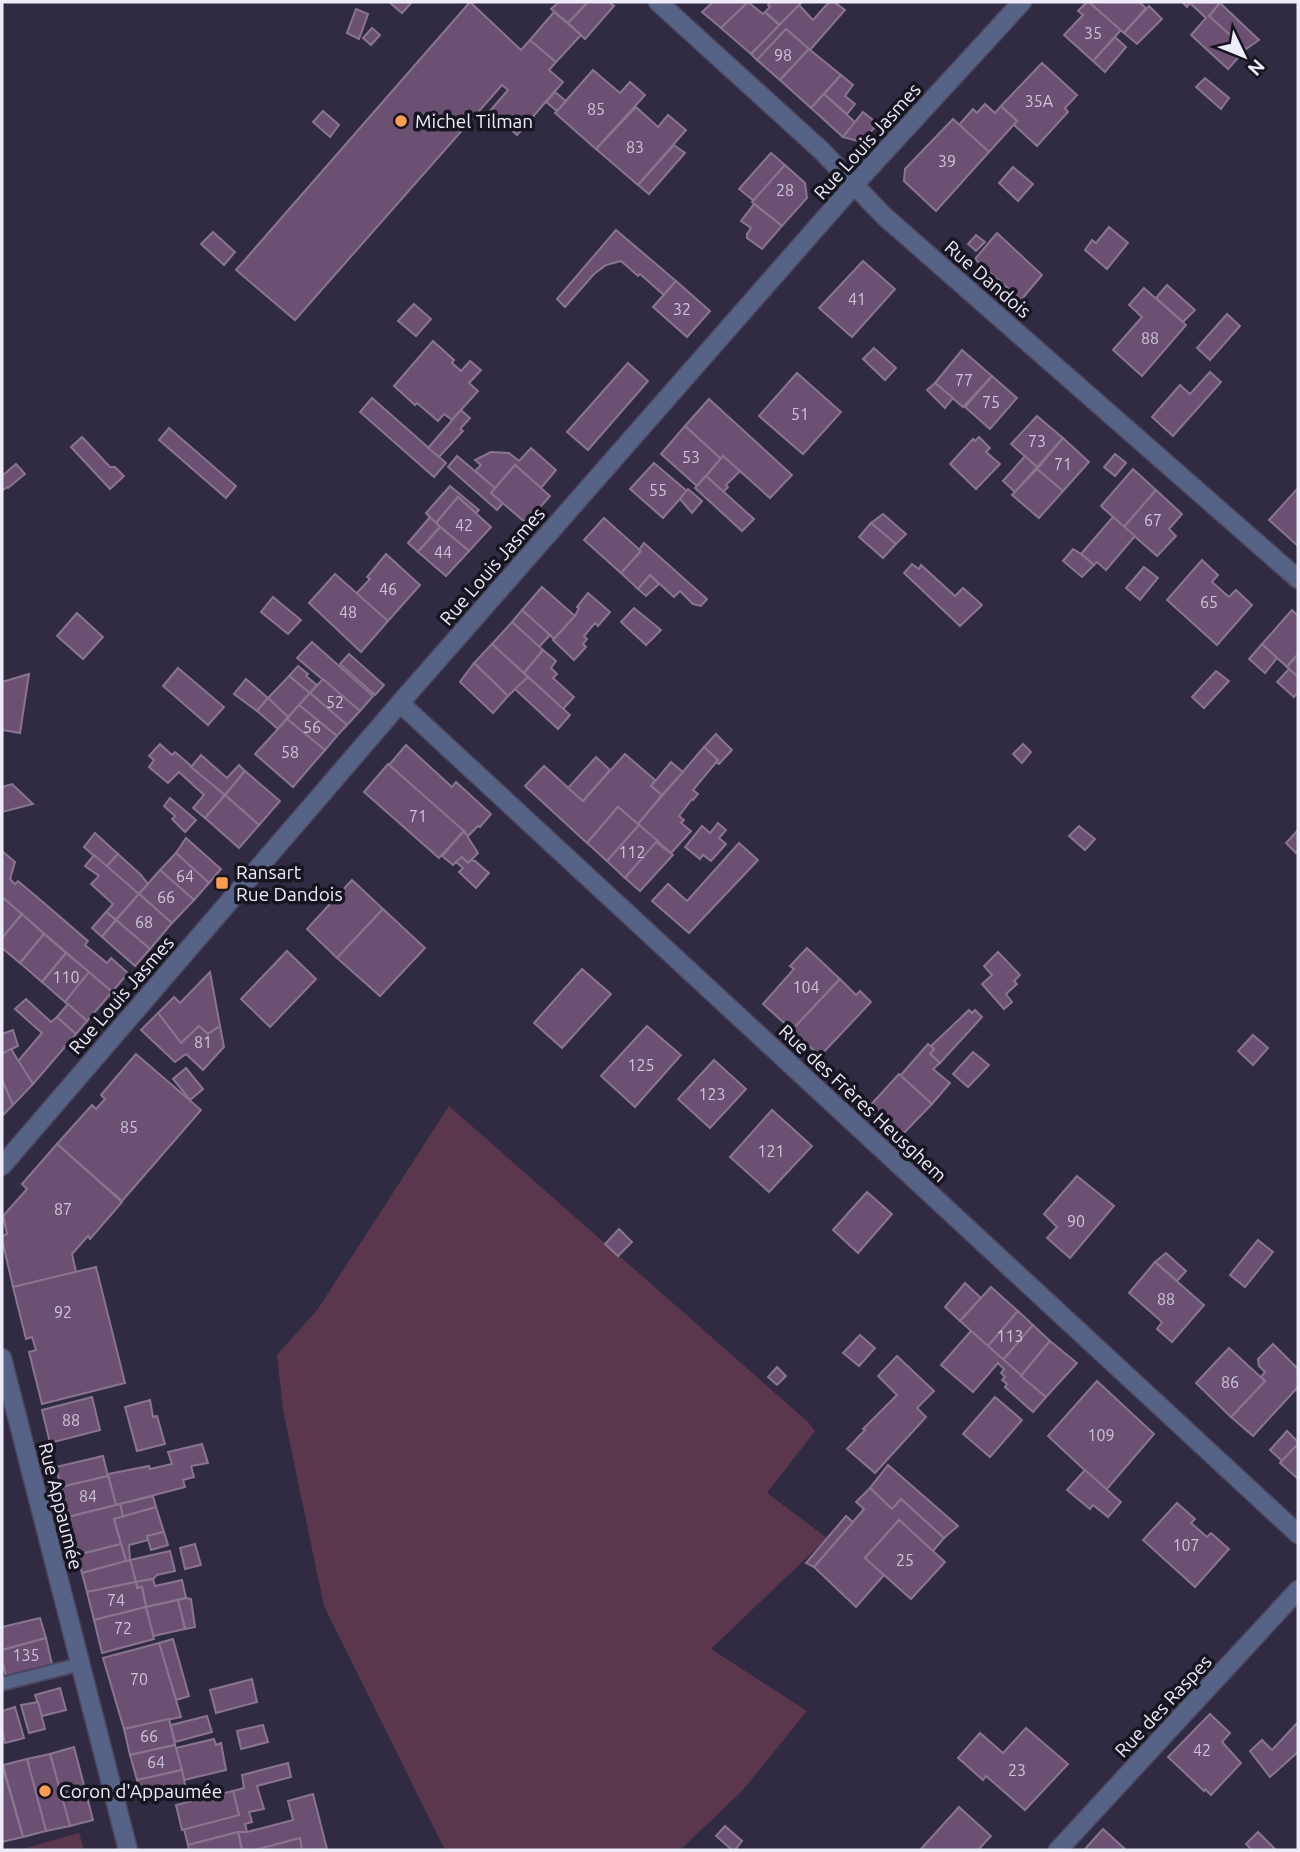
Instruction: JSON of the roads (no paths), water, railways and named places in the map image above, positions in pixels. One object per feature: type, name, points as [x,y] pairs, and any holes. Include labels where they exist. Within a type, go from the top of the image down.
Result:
[{"type":"street","name":"Rue Dandois","points":[[658,2],[822,150],[884,216],[1298,579]]},
{"type":"street","name":"Rue Louis Jasmes","points":[[2,1166],[400,703],[854,185],[1022,2]]},
{"type":"street","name":"Rue des Frères Heusghem","points":[[400,703],[1298,1534]]},
{"type":"street","name":"Rue Appaumée","points":[[2,1358],[128,1850]]},
{"type":"street","name":"Rue des Raspes","points":[[1058,1850],[1298,1590]]},
{"type":"lane","points":[[2,1684],[80,1664]]},
{"type":"place","name":"Michel Tilman","points":[[401,121]]},
{"type":"place","name":"Ransart Rue Dandois","points":[[222,883]]},
{"type":"place","name":"Coron d'Appaumée","points":[[45,1791]]}]
